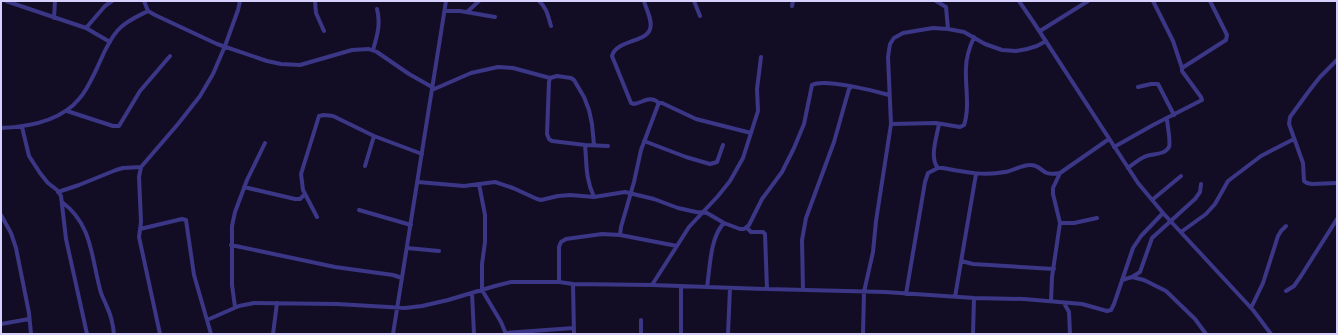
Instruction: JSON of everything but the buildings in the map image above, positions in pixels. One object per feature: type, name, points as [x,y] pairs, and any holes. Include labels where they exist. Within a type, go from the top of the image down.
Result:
[{"type":"street","points":[[6,1],[86,28],[110,42]]},
{"type":"street","points":[[54,18],[55,1]]},
{"type":"street","points":[[86,28],[105,6],[112,1]]},
{"type":"street","points":[[144,1],[148,10],[163,19],[225,46],[267,61],[294,65],[352,50],[373,50],[432,88]]},
{"type":"street","points":[[160,334],[139,237],[141,222],[138,177],[141,167],[200,96],[213,74],[225,46],[240,1]]},
{"type":"street","points":[[315,1],[316,13],[324,31]]},
{"type":"street","points":[[393,334],[446,1]]},
{"type":"street","points":[[467,12],[479,1]]},
{"type":"street","points":[[539,1],[547,10],[550,26]]},
{"type":"street","points":[[644,1],[650,21],[651,28],[649,32],[644,36],[618,48],[613,52],[612,56],[632,103],[637,104],[655,99],[660,103],[696,119],[751,133]]},
{"type":"street","points":[[694,1],[700,16]]},
{"type":"street","points":[[936,1],[946,7],[948,11],[948,29]]},
{"type":"street","points":[[1019,1],[1138,183],[1170,221],[1251,308],[1271,334]]},
{"type":"street","points":[[1040,32],[1088,1]]},
{"type":"street","points":[[1114,148],[1202,100],[1182,71],[1173,42],[1153,1]]},
{"type":"street","points":[[1182,68],[1226,40],[1226,35],[1210,1]]},
{"type":"street","points":[[373,50],[380,22],[377,9]]},
{"type":"street","points":[[1,128],[22,127],[40,123],[66,111],[84,93],[110,42],[119,29],[148,10]]},
{"type":"street","points":[[444,10],[495,17]]},
{"type":"street","points":[[863,334],[864,292],[874,252],[876,221],[891,124],[888,56],[890,44],[894,38],[903,33],[933,28],[964,32],[992,47],[1002,50],[1016,51],[1026,49],[1037,46],[1046,41]]},
{"type":"street","points":[[891,124],[940,124],[960,127],[964,125],[967,101],[966,66],[974,37]]},
{"type":"street","points":[[66,111],[113,126],[119,126],[140,91],[170,56]]},
{"type":"street","points":[[652,285],[689,227],[718,196],[743,158],[758,111],[757,89],[761,57]]},
{"type":"street","points":[[1337,60],[1320,77],[1290,117],[1288,124],[1303,163],[1304,178],[1307,184],[1337,183]]},
{"type":"street","points":[[432,88],[471,73],[498,67],[513,68],[550,78],[557,76],[570,78],[574,80],[579,88],[589,110],[594,145]]},
{"type":"street","points":[[550,78],[547,134],[549,139],[552,141],[585,145],[608,146]]},
{"type":"street","points":[[747,228],[762,199],[782,172],[794,148],[804,124],[812,85],[816,83],[842,84],[889,95]]},
{"type":"street","points":[[1138,87],[1158,84],[1174,115]]},
{"type":"street","points":[[803,290],[802,240],[806,218],[834,142],[849,89],[852,87]]},
{"type":"street","points":[[620,235],[632,193],[641,150],[660,103]]},
{"type":"street","points":[[317,217],[303,190],[301,174],[319,116],[333,116],[374,136],[422,154]]},
{"type":"street","points":[[1128,168],[1144,157],[1159,154],[1169,147],[1170,143],[1167,118]]},
{"type":"street","points":[[938,168],[934,158],[940,124]]},
{"type":"street","points":[[22,127],[28,156],[48,183],[58,192],[61,201],[66,240],[87,334]]},
{"type":"street","points":[[365,166],[374,136]]},
{"type":"street","points":[[906,294],[927,175],[931,170],[938,168],[976,174],[1003,173],[1031,165],[1045,173],[1052,174],[1060,172],[1109,139]]},
{"type":"street","points":[[1181,232],[1206,214],[1216,204],[1228,181],[1262,156],[1294,139]]},
{"type":"street","points":[[644,141],[710,164],[716,162],[723,145]]},
{"type":"street","points":[[235,307],[232,285],[231,245],[233,222],[244,187],[265,143]]},
{"type":"street","points":[[585,145],[586,168],[589,185],[594,197]]},
{"type":"street","points":[[58,192],[122,168],[141,167]]},
{"type":"street","points":[[1051,302],[1060,223],[1053,194],[1055,182],[1060,172]]},
{"type":"street","points":[[955,297],[976,174]]},
{"type":"street","points":[[1052,174],[1055,182]]},
{"type":"street","points":[[1152,200],[1181,176]]},
{"type":"street","points":[[418,182],[464,186],[490,182],[500,183],[541,200],[570,195],[594,197],[619,192],[632,193],[678,208],[707,213],[724,223],[740,229],[747,228]]},
{"type":"street","points":[[479,184],[485,222],[482,290],[506,333],[574,328]]},
{"type":"street","points":[[1122,280],[1132,277],[1140,272],[1152,238],[1198,195],[1201,184]]},
{"type":"street","points":[[244,187],[295,199],[300,199],[305,194]]},
{"type":"street","points":[[61,201],[73,211],[85,230],[91,246],[101,292],[110,317],[114,334]]},
{"type":"street","points":[[360,210],[411,225]]},
{"type":"street","points":[[207,320],[235,307],[246,304],[277,303],[397,307],[422,306],[512,282],[559,282],[573,284],[885,292],[1073,303],[1107,311],[1111,310],[1114,304],[1131,255],[1138,241],[1163,213]]},
{"type":"street","points":[[1,215],[13,238],[30,318],[31,334]]},
{"type":"street","points":[[1060,223],[1074,223],[1097,218]]},
{"type":"street","points":[[140,229],[182,219],[186,220],[192,266],[211,334]]},
{"type":"street","points":[[1286,291],[1294,286],[1337,219]]},
{"type":"street","points":[[707,287],[714,240],[719,228],[724,223]]},
{"type":"street","points":[[1251,308],[1263,283],[1278,236],[1286,226]]},
{"type":"street","points":[[747,228],[751,232],[764,232],[765,234],[767,289]]},
{"type":"street","points":[[559,282],[560,247],[561,242],[566,239],[602,234],[620,235],[677,246]]},
{"type":"street","points":[[231,245],[335,267],[393,275],[402,278]]},
{"type":"street","points":[[407,248],[439,251]]},
{"type":"street","points":[[961,261],[973,264],[1054,269]]},
{"type":"street","points":[[1140,272],[1144,280]]},
{"type":"street","points":[[1132,277],[1144,280],[1166,291],[1195,319],[1206,334]]},
{"type":"street","points":[[573,284],[574,334]]},
{"type":"street","points":[[681,286],[681,334]]},
{"type":"street","points":[[728,334],[730,288]]},
{"type":"street","points":[[472,293],[474,334]]},
{"type":"street","points":[[973,334],[974,298]]},
{"type":"street","points":[[273,334],[277,303]]},
{"type":"street","points":[[1064,303],[1069,312],[1070,334]]},
{"type":"street","points":[[1069,312],[1073,303]]},
{"type":"street","points":[[1,324],[30,318]]},
{"type":"street","points":[[640,334],[641,320]]}]
